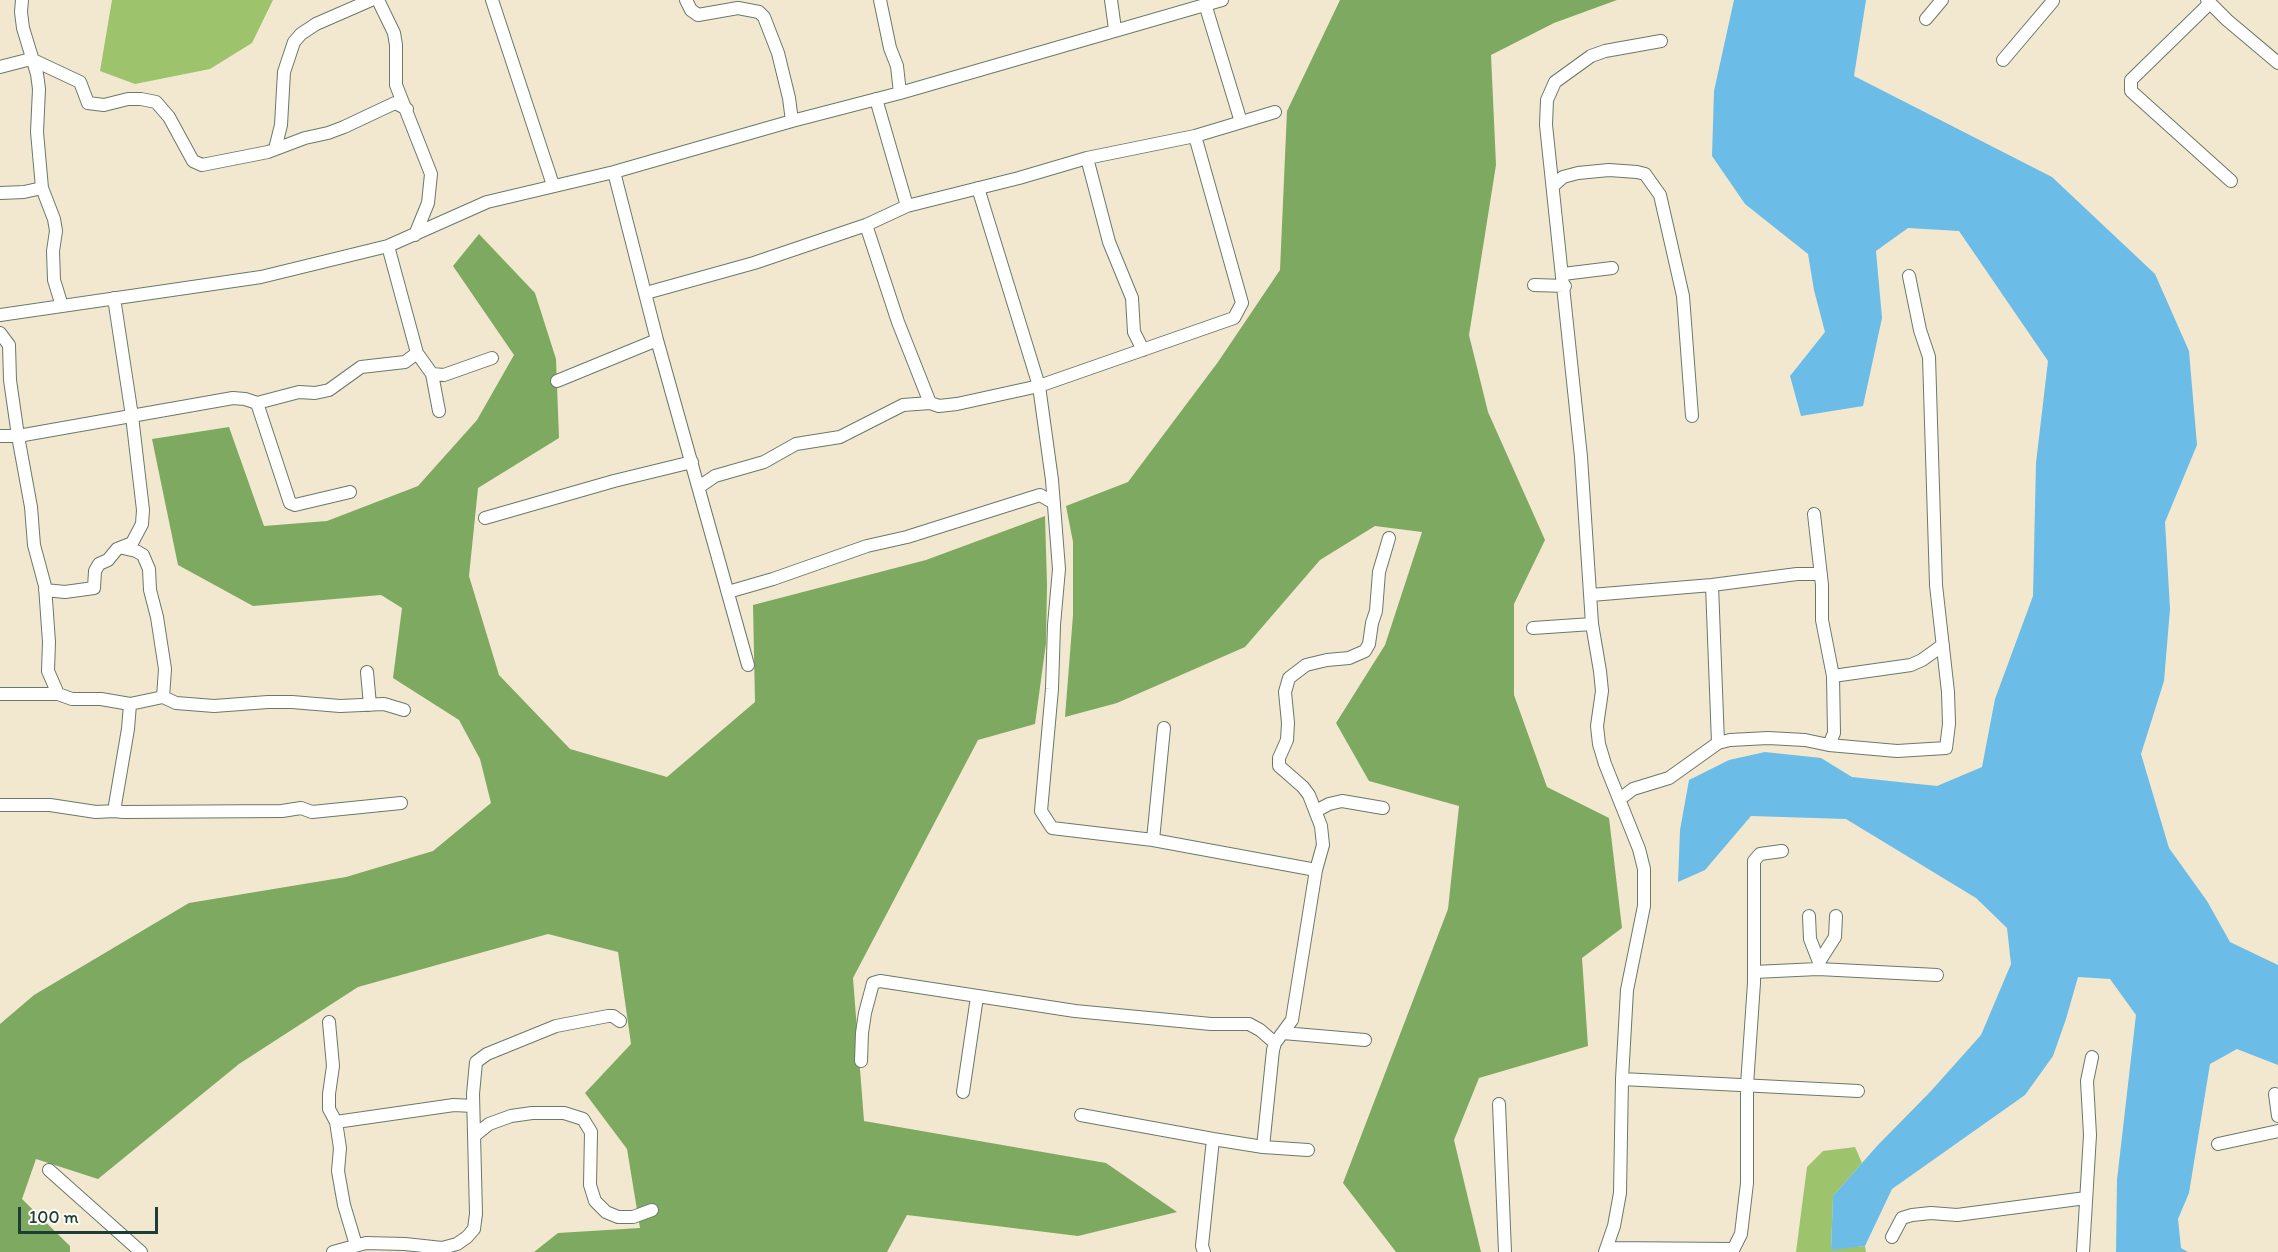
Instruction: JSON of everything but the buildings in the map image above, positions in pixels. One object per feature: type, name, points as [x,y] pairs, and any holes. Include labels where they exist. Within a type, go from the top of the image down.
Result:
[{"type":"street","points":[[22,0],[23,28],[37,74],[40,100],[37,132],[42,188],[54,219],[56,231],[53,251],[54,280],[62,306]]},
{"type":"street","points":[[275,149],[280,125],[284,72],[294,42],[316,24],[371,0]]},
{"type":"street","points":[[378,0],[394,33],[396,85],[431,174],[428,203],[415,235]]},
{"type":"street","points":[[492,0],[553,185]]},
{"type":"street","points":[[686,0],[691,10],[698,15],[738,8],[759,12],[764,17],[785,76],[792,121]]},
{"type":"street","points":[[880,0],[890,48],[897,66],[900,93]]},
{"type":"street","points":[[1111,0],[1115,29]]},
{"type":"street","points":[[0,315],[261,278],[388,246],[487,202],[614,172],[900,93],[1115,29],[1222,0]]},
{"type":"street","points":[[1926,19],[1942,0]]},
{"type":"street","points":[[2003,60],[2053,0]]},
{"type":"street","points":[[2231,180],[2131,91],[2131,81],[2208,2],[2278,63]]},
{"type":"street","points":[[1205,4],[1242,122]]},
{"type":"street","points":[[1661,41],[1605,51],[1591,56],[1555,82],[1547,100],[1546,126],[1581,457],[1592,624],[1602,691],[1597,726],[1599,744],[1640,849],[1644,869],[1644,906],[1628,990],[1622,1079],[1620,1193],[1606,1250],[1733,1251],[1741,1234],[1747,1183],[1748,1085],[1754,972],[1754,861],[1760,854],[1782,851]]},
{"type":"street","points":[[0,67],[31,59],[80,82],[88,103],[104,105],[128,99],[156,102],[170,117],[193,161],[202,165],[275,149],[344,128],[395,103],[407,109]]},
{"type":"street","points":[[876,99],[907,206]]},
{"type":"street","points":[[646,293],[753,263],[866,225],[907,206],[1088,158],[1195,136],[1275,112]]},
{"type":"street","points":[[699,487],[715,476],[764,462],[796,444],[840,437],[903,405],[957,404],[1040,386],[1234,318],[1242,303],[1195,136]]},
{"type":"street","points":[[1088,158],[1108,242],[1132,298],[1134,332],[1143,350]]},
{"type":"street","points":[[1553,186],[1563,177],[1578,173],[1609,170],[1637,172],[1645,174],[1660,195],[1683,296],[1692,416]]},
{"type":"street","points":[[614,172],[657,340],[748,665]]},
{"type":"street","points":[[0,193],[24,192],[42,188]]},
{"type":"street","points":[[978,189],[1003,275],[1040,386],[1054,503],[1059,569],[1052,689],[1041,812],[1052,828],[1153,840],[1316,870]]},
{"type":"street","points":[[866,225],[898,322],[930,403]]},
{"type":"street","points":[[388,246],[417,353],[432,374],[439,411]]},
{"type":"street","points":[[1534,285],[1612,268]]},
{"type":"street","points":[[1620,799],[1633,789],[1669,778],[1718,743],[1730,740],[1768,738],[1805,740],[1829,745],[1897,751],[1946,748],[1949,724],[1948,692],[1933,535],[1929,357],[1920,330],[1910,276]]},
{"type":"street","points":[[114,298],[132,416],[142,510],[142,524],[132,543],[123,548]]},
{"type":"street","points":[[0,333],[9,345],[10,380],[31,507],[34,545],[45,590],[49,642],[48,671],[58,694]]},
{"type":"street","points":[[557,381],[657,340]]},
{"type":"street","points":[[0,436],[18,436],[233,398],[257,403],[299,392],[315,393],[329,390],[361,368],[405,362],[417,353]]},
{"type":"street","points":[[432,374],[444,375],[492,358]]},
{"type":"street","points":[[257,403],[290,503],[295,505],[351,492]]},
{"type":"street","points":[[485,518],[614,481],[692,462]]},
{"type":"street","points":[[728,592],[867,546],[907,537],[1040,495],[1054,503]]},
{"type":"street","points":[[1814,514],[1821,574],[1822,620],[1833,676],[1834,733],[1829,745]]},
{"type":"street","points":[[1263,1147],[1279,1038],[1292,1020],[1323,837],[1316,811],[1303,787],[1279,766],[1288,731],[1285,692],[1289,678],[1305,665],[1349,658],[1365,651],[1369,644],[1376,611],[1379,572],[1389,538]]},
{"type":"street","points":[[45,590],[65,592],[94,588],[95,571],[99,564],[108,560],[117,549],[136,550],[143,555],[149,569],[150,590],[157,616],[165,669],[163,697]]},
{"type":"street","points":[[1591,595],[1712,585],[1797,574],[1821,574]]},
{"type":"street","points":[[1712,585],[1718,743]]},
{"type":"street","points":[[1533,628],[1592,624]]},
{"type":"street","points":[[1833,676],[1911,665],[1942,645]]},
{"type":"street","points":[[367,672],[370,705]]},
{"type":"street","points":[[0,694],[58,694],[72,699],[101,699],[130,704],[163,697],[176,703],[214,706],[268,702],[384,704],[404,710]]},
{"type":"street","points":[[114,811],[130,704]]},
{"type":"street","points":[[1153,840],[1164,728]]},
{"type":"street","points":[[1316,811],[1329,804],[1342,801],[1383,808]]},
{"type":"street","points":[[0,805],[50,805],[96,812],[282,811],[301,808],[312,813],[401,803]]},
{"type":"street","points":[[1809,916],[1810,939],[1819,965]]},
{"type":"street","points":[[1819,965],[1835,937],[1836,916]]},
{"type":"street","points":[[1754,972],[1819,965],[1937,975]]},
{"type":"street","points":[[861,1061],[862,1033],[873,983],[880,981],[1075,1011],[1211,1024],[1249,1024],[1279,1038],[1365,1040]]},
{"type":"street","points":[[963,1092],[977,997]]},
{"type":"street","points":[[333,1252],[366,1243],[442,1248],[457,1244],[467,1237],[474,1229],[476,1214],[473,1106],[475,1068],[479,1058],[556,1026],[608,1016],[613,1016],[620,1021]]},
{"type":"street","points":[[329,1022],[333,1066],[329,1109],[336,1122],[340,1148],[338,1171],[344,1205],[356,1245]]},
{"type":"street","points":[[2083,1252],[2090,1135],[2086,1081],[2092,1057]]},
{"type":"street","points":[[1622,1079],[1858,1091]]},
{"type":"street","points":[[2275,1094],[2278,1116]]},
{"type":"street","points":[[1499,1104],[1505,1252]]},
{"type":"street","points":[[336,1122],[454,1105],[473,1106]]},
{"type":"street","points":[[474,1136],[489,1124],[511,1116],[532,1113],[564,1113],[583,1119],[591,1132],[590,1185],[595,1201],[606,1212],[618,1217],[633,1216],[652,1210]]},
{"type":"street","points":[[1081,1116],[1263,1147],[1308,1150]]},
{"type":"street","points":[[2218,1144],[2278,1131]]},
{"type":"street","points":[[1204,1252],[1202,1246],[1213,1139]]},
{"type":"street","points":[[49,1170],[141,1252]]},
{"type":"street","points":[[1892,1237],[1902,1218],[1911,1215],[1975,1213],[2086,1198]]},
{"type":"green space","points":[[112,0],[273,0],[252,43],[210,69],[135,84],[100,71]]},
{"type":"green space","points":[[1340,0],[1617,0],[1554,23],[1491,55],[1496,165],[1469,335],[1488,412],[1545,540],[1514,604],[1514,695],[1547,787],[1609,818],[1622,928],[1582,958],[1588,1046],[1479,1078],[1454,1140],[1481,1252],[1396,1252],[1343,1183],[1448,909],[1459,806],[1369,781],[1336,723],[1385,645],[1422,532],[1375,526],[1320,560],[1245,647],[1117,703],[1065,717],[1073,615],[1073,542],[1066,506],[1128,482],[1218,362],[1280,270],[1287,111]]},
{"type":"green space","points":[[479,234],[535,293],[556,359],[559,438],[478,488],[469,576],[499,675],[570,749],[667,777],[755,702],[753,605],[926,560],[1045,516],[1046,643],[1035,724],[978,740],[853,978],[864,1121],[1106,1163],[1177,1212],[1078,1236],[907,1215],[887,1252],[534,1252],[558,1233],[640,1228],[627,1149],[585,1093],[631,1044],[618,952],[548,934],[358,987],[239,1064],[98,1179],[36,1159],[22,1199],[70,1246],[70,1252],[0,1252],[0,1024],[34,995],[189,903],[346,877],[433,851],[491,803],[480,759],[459,720],[393,678],[402,608],[381,595],[253,606],[178,565],[152,439],[229,427],[264,526],[327,521],[418,486],[477,420],[514,355],[453,266]]},
{"type":"green space","points":[[1855,1147],[1862,1163],[1833,1196],[1831,1249],[1865,1246],[1866,1252],[1796,1252],[1807,1167],[1823,1151]]},
{"type":"water","points":[[1734,0],[1866,0],[1854,76],[2052,177],[2155,274],[2189,351],[2197,445],[2165,522],[2170,609],[2164,681],[2141,754],[2169,848],[2207,901],[2230,942],[2278,965],[2278,1065],[2237,1049],[2210,1064],[2189,1193],[2178,1219],[2181,1248],[2188,1252],[2116,1252],[2117,1180],[2136,1015],[2110,979],[2078,977],[2053,1056],[2025,1095],[1892,1189],[1865,1246],[1831,1250],[1833,1196],[1981,1035],[2011,964],[2007,928],[1976,898],[1846,819],[1751,816],[1705,870],[1678,882],[1680,830],[1689,780],[1729,760],[1765,752],[1821,758],[1852,777],[1937,786],[1982,767],[1995,699],[2033,596],[2036,463],[2048,361],[1959,231],[1908,228],[1876,251],[1882,318],[1863,406],[1801,416],[1790,376],[1825,332],[1814,290],[1808,254],[1745,204],[1712,156],[1714,91]]}]
